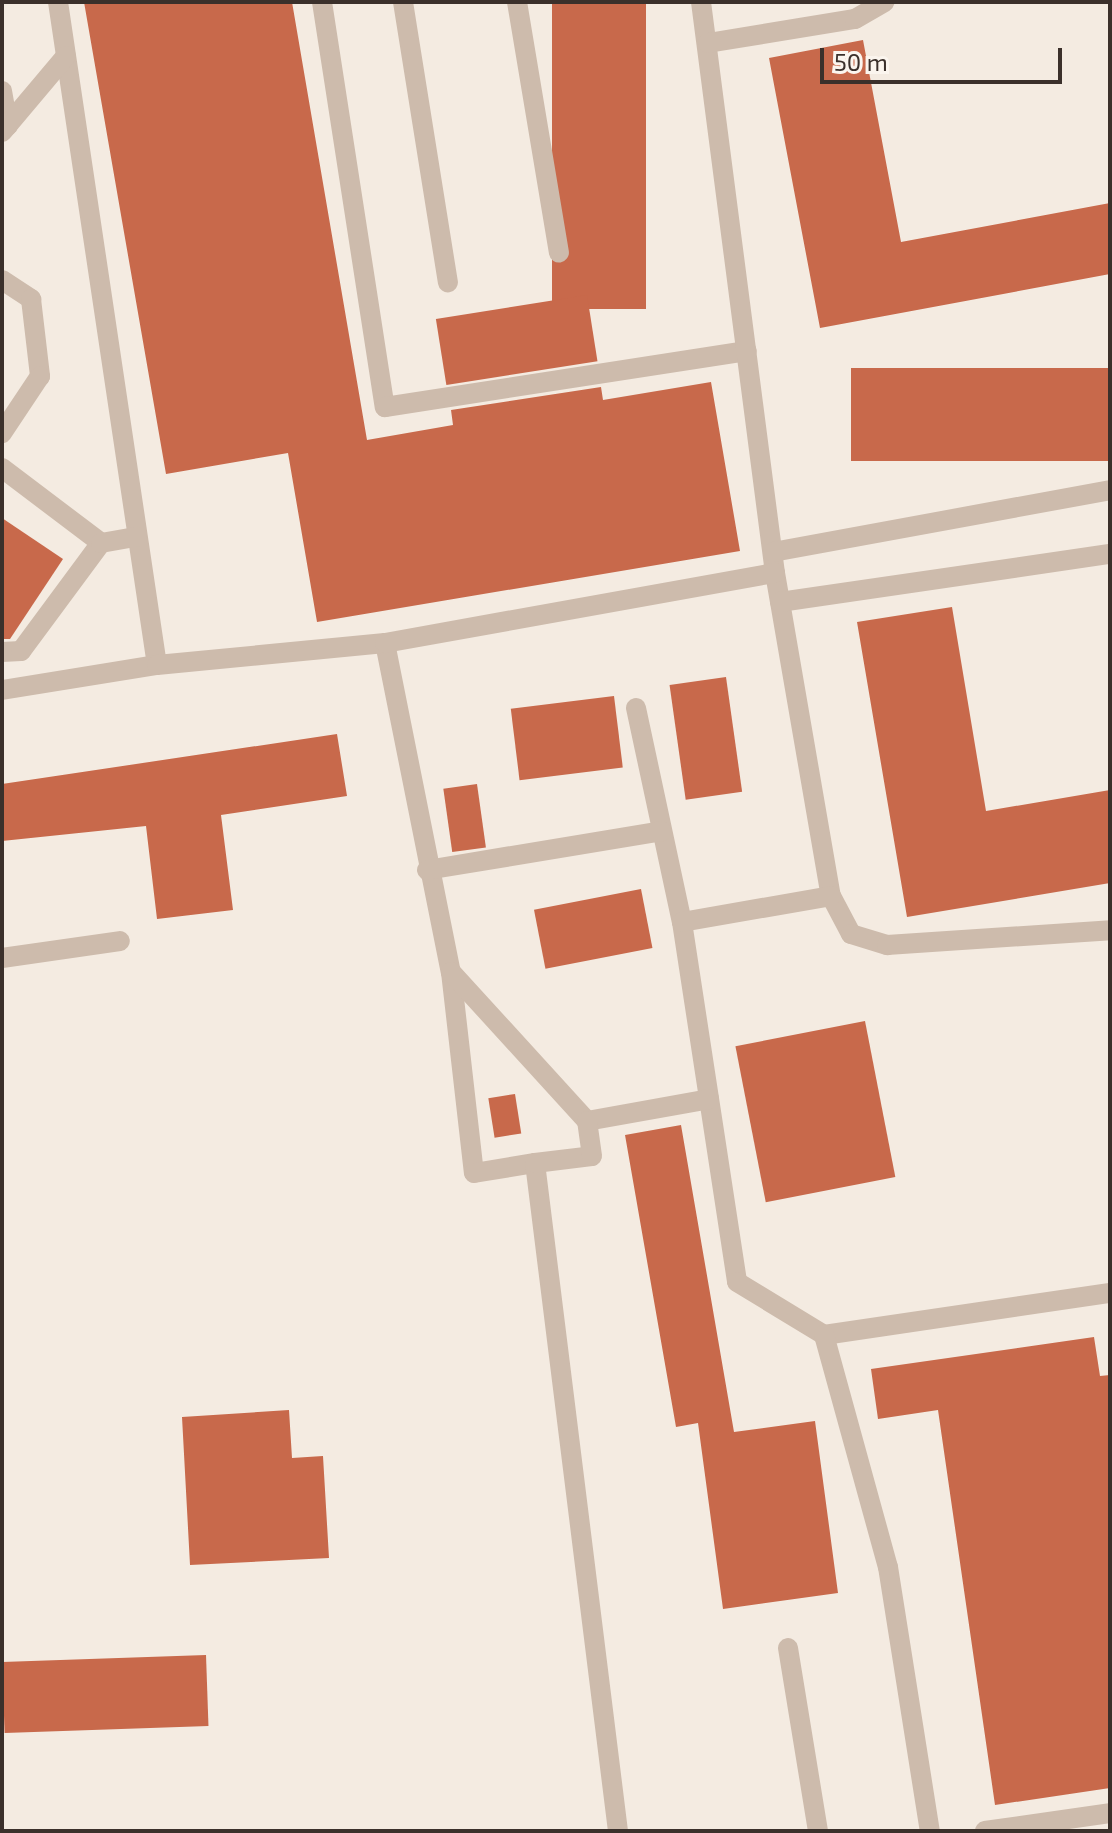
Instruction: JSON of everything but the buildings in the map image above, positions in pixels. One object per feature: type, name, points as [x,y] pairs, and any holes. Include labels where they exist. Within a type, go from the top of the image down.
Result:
[{"type":"lane","points":[[58,2],[157,665]]},
{"type":"lane","points":[[322,2],[385,407],[747,351]]},
{"type":"lane","points":[[403,2],[448,282]]},
{"type":"lane","points":[[517,2],[559,253]]},
{"type":"lane","points":[[701,2],[775,573],[831,896],[851,934],[887,945],[1110,930]]},
{"type":"lane","points":[[708,43],[855,19],[885,2]]},
{"type":"lane","points":[[5,129],[66,56]]},
{"type":"lane","points":[[2,91],[5,129]]},
{"type":"lane","points":[[2,280],[31,299],[40,376],[2,433]]},
{"type":"lane","points":[[2,468],[101,543]]},
{"type":"lane","points":[[773,552],[1110,490]]},
{"type":"lane","points":[[2,652],[21,651],[101,543],[136,537]]},
{"type":"lane","points":[[780,602],[1110,554]]},
{"type":"lane","points":[[2,690],[157,665],[385,643],[775,573]]},
{"type":"lane","points":[[385,643],[427,870],[451,972],[474,1173],[592,1156],[587,1121],[451,972]]},
{"type":"lane","points":[[636,708],[682,922],[737,1282],[824,1335],[1110,1293]]},
{"type":"lane","points":[[427,870],[662,831]]},
{"type":"lane","points":[[682,922],[831,896]]},
{"type":"lane","points":[[2,958],[120,941]]},
{"type":"lane","points":[[587,1121],[709,1099]]},
{"type":"lane","points":[[535,1163],[618,1831]]},
{"type":"lane","points":[[824,1335],[888,1567],[930,1831]]},
{"type":"lane","points":[[788,1648],[818,1831]]},
{"type":"lane","points":[[985,1831],[1110,1813]]}]
